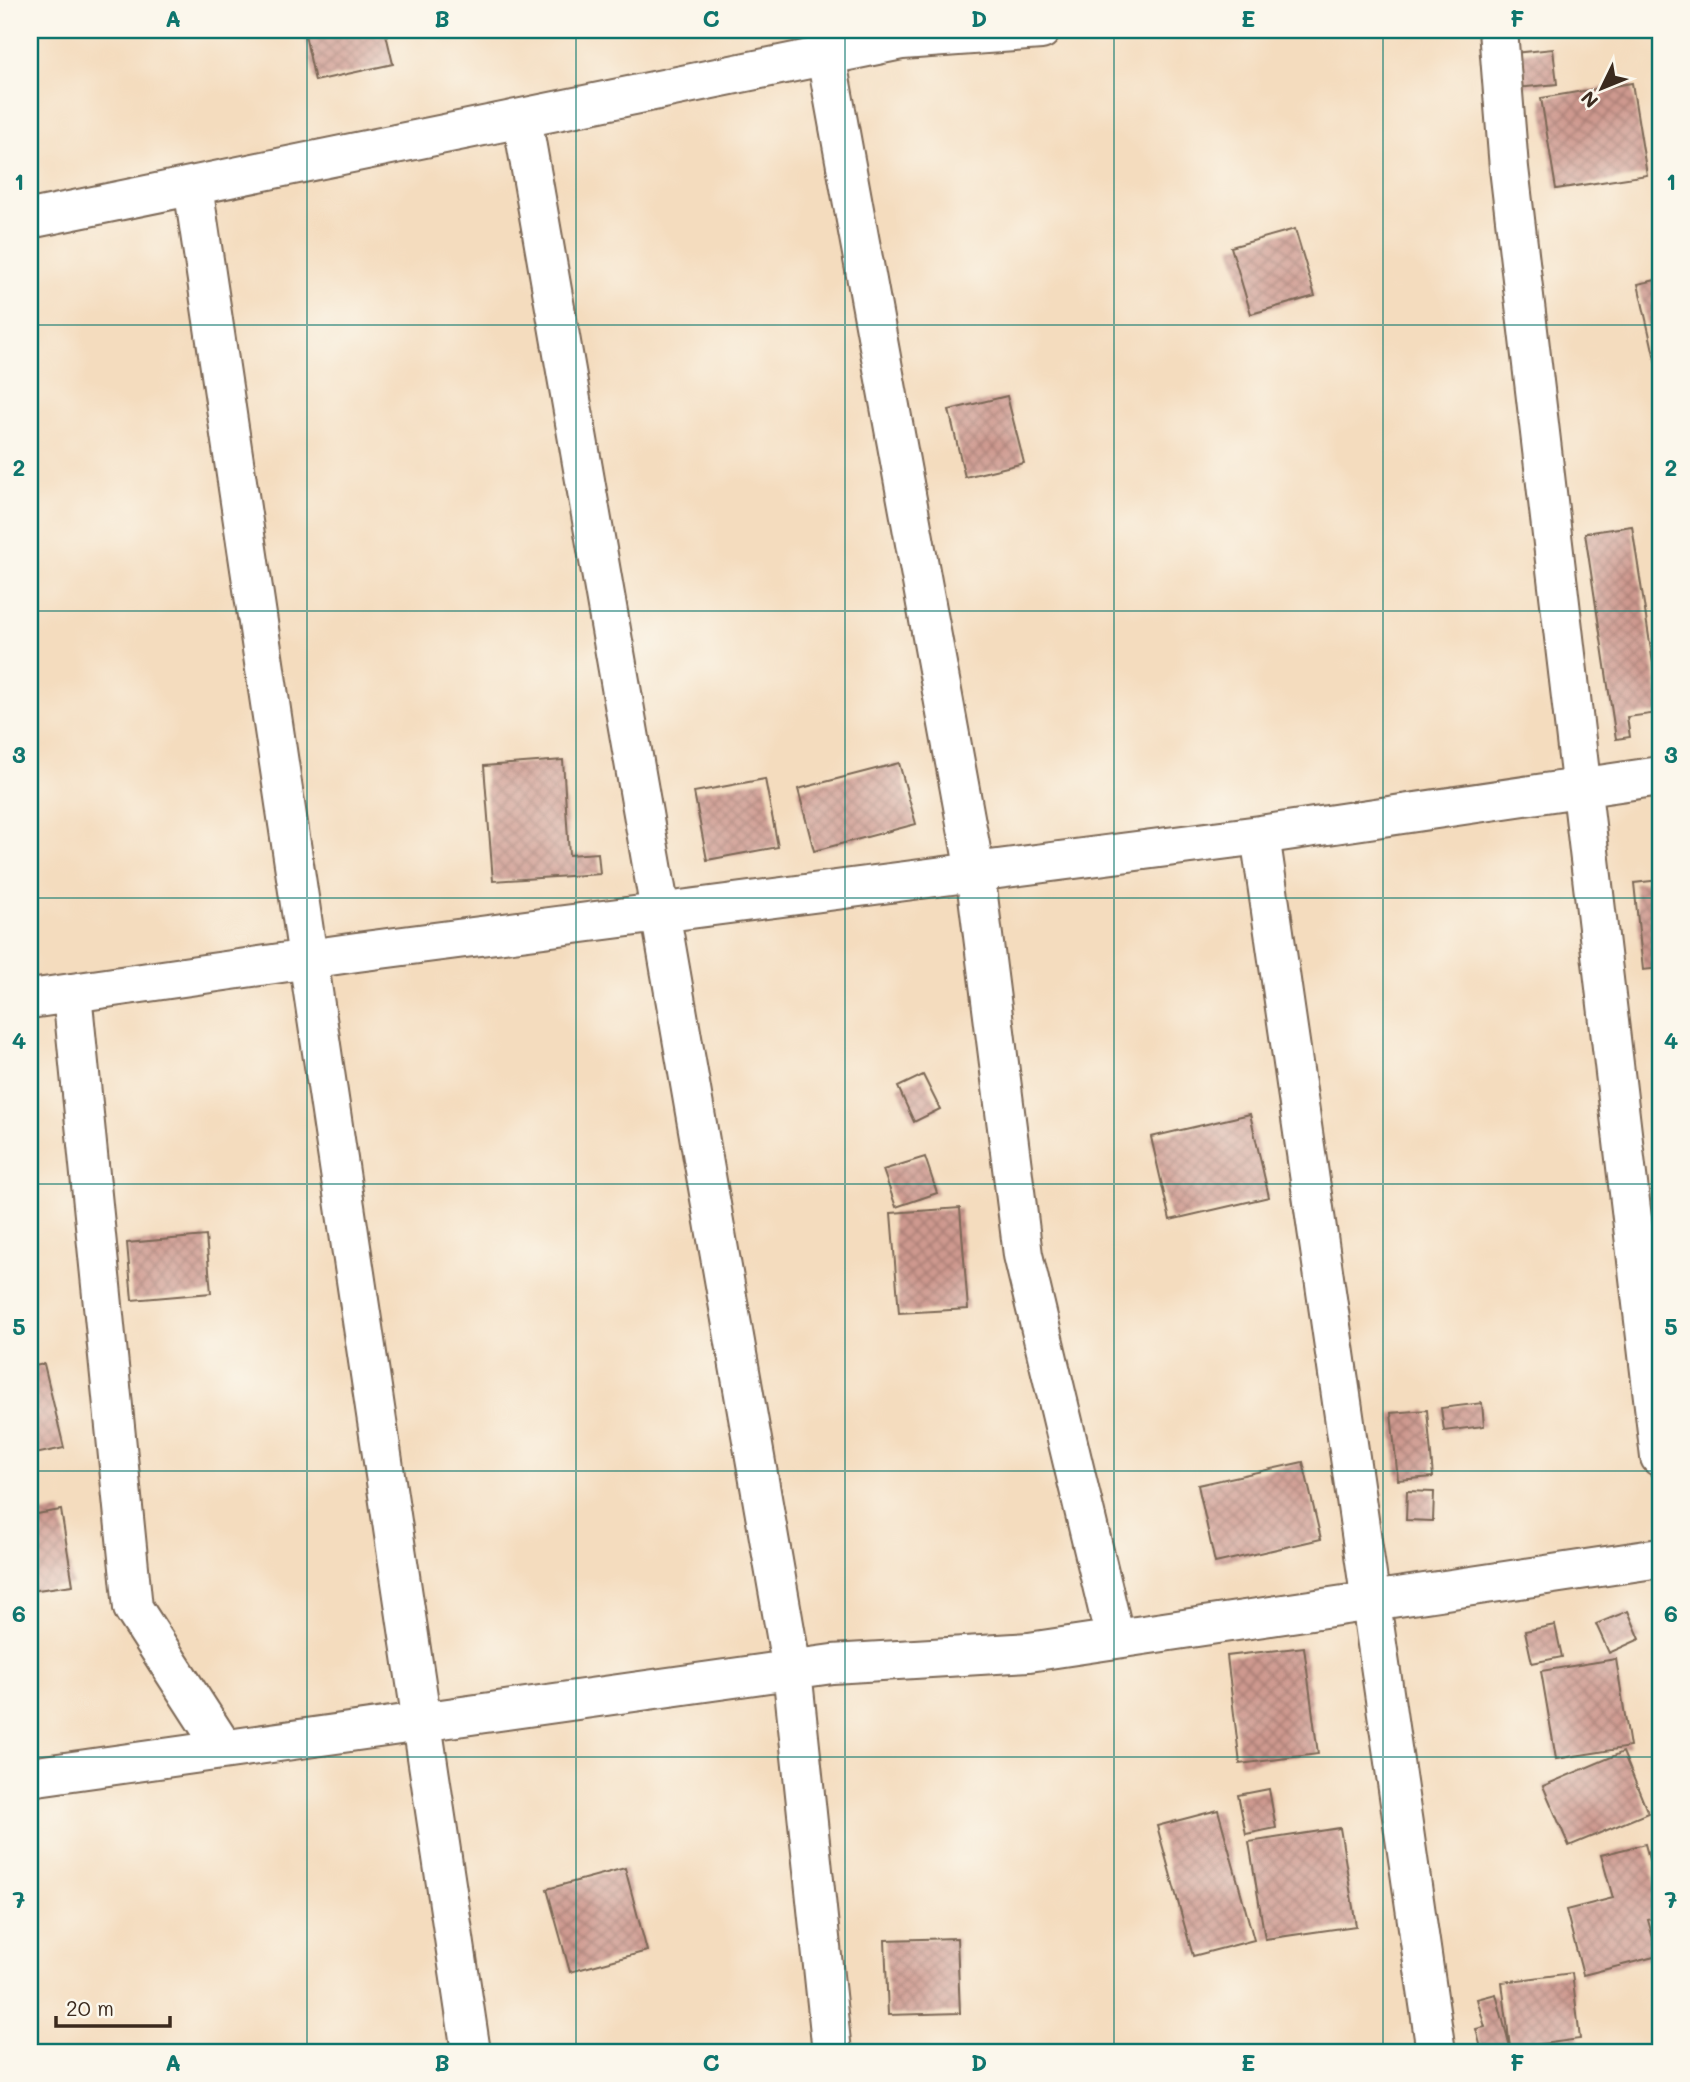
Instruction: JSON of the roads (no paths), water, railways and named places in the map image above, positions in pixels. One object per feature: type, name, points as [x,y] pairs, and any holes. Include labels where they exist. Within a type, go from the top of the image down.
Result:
[{"type":"street","points":[[30,219],[902,40],[1041,30]]},
{"type":"street","points":[[1498,30],[1509,169],[1660,1457]]},
{"type":"street","points":[[826,56],[975,872],[1023,1255],[1115,1639]]},
{"type":"street","points":[[522,118],[792,1670],[832,2052]]},
{"type":"street","points":[[193,186],[471,2052]]},
{"type":"street","points":[[30,999],[308,959],[1259,835],[1660,776]]},
{"type":"street","points":[[1259,835],[1437,2052]]},
{"type":"street","points":[[72,993],[133,1608],[224,1749]]},
{"type":"street","points":[[30,1777],[832,1664],[1029,1652],[1660,1558]]}]
